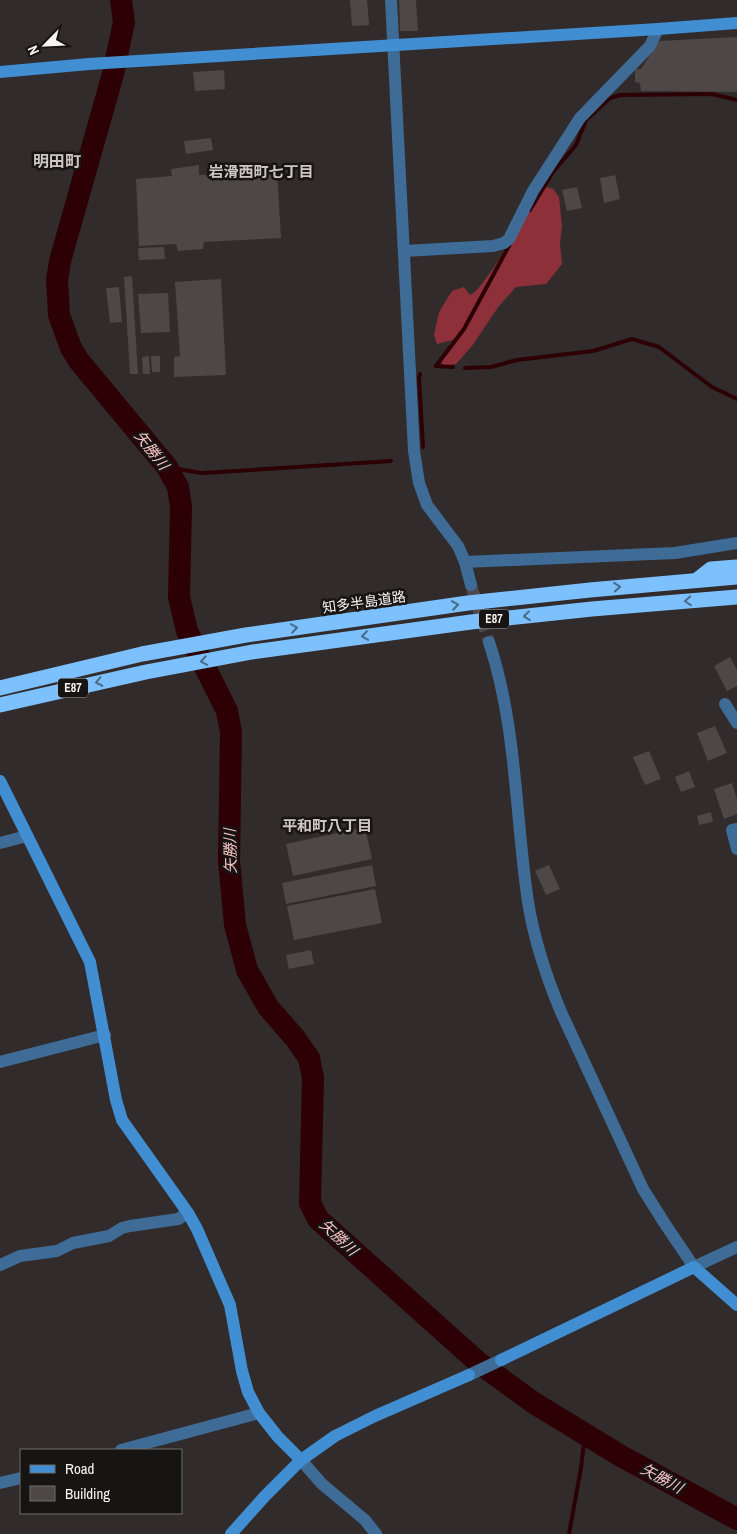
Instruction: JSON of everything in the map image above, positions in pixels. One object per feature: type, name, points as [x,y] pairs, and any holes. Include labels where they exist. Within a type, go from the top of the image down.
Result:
[{"type":"highway","points":[[697,580],[711,568],[737,567]]},
{"type":"highway","name":"知多半島道路","points":[[0,688],[142,654],[246,635],[468,603],[697,580],[737,578]]},
{"type":"highway","name":"E87","points":[[0,705],[146,672],[252,652],[471,622],[592,609],[737,597]]},
{"type":"street","points":[[391,0],[414,451],[418,483],[427,505],[458,546],[471,584]]},
{"type":"street","points":[[0,72],[737,23]]},
{"type":"street","points":[[404,251],[493,246],[504,243],[549,164],[570,136],[580,118],[650,46],[658,29]]},
{"type":"street","points":[[465,562],[675,553],[737,543]]},
{"type":"street","points":[[489,642],[507,711],[528,903],[536,938],[552,990],[643,1189],[664,1224],[694,1267],[737,1305]]},
{"type":"street","points":[[725,704],[737,724]]},
{"type":"street","points":[[0,781],[90,962],[116,1100],[122,1120],[188,1213],[197,1229],[230,1306],[242,1371],[248,1392],[259,1413],[278,1437],[322,1484],[366,1520],[376,1534]]},
{"type":"street","points":[[737,829],[732,830],[737,849]]},
{"type":"street","points":[[0,843],[27,836]]},
{"type":"street","points":[[0,1062],[105,1035]]},
{"type":"street","points":[[0,1265],[20,1256],[57,1251],[73,1243],[108,1236],[122,1228],[178,1219],[188,1213]]},
{"type":"street","points":[[231,1534],[301,1460],[335,1436],[500,1360],[737,1246]]},
{"type":"street","points":[[125,1449],[259,1413]]},
{"type":"street","points":[[0,1483],[20,1478]]},
{"type":"shaded area","points":[[543,186],[553,189],[559,197],[562,226],[560,243],[562,264],[546,284],[516,287],[499,306],[472,346],[456,364],[443,366],[441,361],[457,339],[437,344],[434,335],[439,312],[452,291],[464,287],[470,295],[478,289],[496,264],[538,191]]},
{"type":"building","points":[[350,0],[367,0],[369,25],[352,26]]},
{"type":"building","points":[[399,0],[416,0],[418,31],[400,31]]},
{"type":"building","points":[[737,37],[737,92],[641,91],[640,83],[635,82],[635,69],[641,69],[659,41]]},
{"type":"building","points":[[224,70],[225,89],[195,91],[193,72]]},
{"type":"building","points":[[211,138],[213,150],[186,154],[184,141]]},
{"type":"building","points":[[199,165],[199,175],[277,171],[281,238],[204,242],[203,249],[178,251],[176,244],[139,246],[136,179],[172,176],[171,169]]},
{"type":"building","points":[[615,175],[620,199],[604,203],[600,178]]},
{"type":"building","points":[[577,187],[582,208],[567,211],[562,190]]},
{"type":"building","points":[[164,247],[165,259],[139,260],[138,248]]},
{"type":"building","points":[[132,276],[138,374],[130,374],[124,277]]},
{"type":"building","points":[[221,279],[226,375],[174,377],[174,357],[180,356],[175,282]]},
{"type":"building","points":[[119,287],[122,322],[110,323],[106,288]]},
{"type":"building","points":[[168,293],[170,332],[141,333],[138,294]]},
{"type":"building","points":[[149,356],[150,374],[143,374],[142,357]]},
{"type":"building","points":[[151,356],[160,356],[160,372],[152,372]]},
{"type":"building","points":[[730,657],[737,670],[737,686],[727,691],[714,666]]},
{"type":"building","points":[[715,726],[727,753],[708,761],[697,733]]},
{"type":"building","points":[[649,751],[661,779],[645,785],[633,757]]},
{"type":"building","points":[[689,771],[695,787],[681,792],[675,777]]},
{"type":"building","points":[[732,783],[737,799],[737,814],[724,819],[714,789]]},
{"type":"building","points":[[711,812],[713,822],[699,825],[697,816]]},
{"type":"building","points":[[365,827],[372,859],[293,876],[286,844]]},
{"type":"building","points":[[372,865],[376,886],[286,904],[282,883]]},
{"type":"building","points":[[549,865],[560,889],[546,895],[535,871]]},
{"type":"building","points":[[375,889],[382,923],[294,940],[287,906]]},
{"type":"building","points":[[311,950],[314,964],[289,969],[286,955]]},
{"type":"waterway","name":"矢勝川","points":[[121,0],[124,22],[113,74],[60,261],[57,280],[59,315],[71,348],[79,361],[167,467],[178,487],[181,507],[179,597],[187,631],[227,711],[231,732],[229,861],[235,925],[247,970],[268,1007],[295,1038],[309,1058],[313,1078],[310,1203],[318,1219],[479,1363],[534,1403],[621,1456],[737,1519]]},
{"type":"waterway","points":[[530,210],[553,172],[576,145],[586,120],[610,98],[620,95],[712,94],[737,100]]},
{"type":"waterway","points":[[436,366],[464,329],[510,244]]},
{"type":"waterway","points":[[465,368],[491,367],[517,360],[593,351],[632,339],[659,347],[712,387],[737,399]]},
{"type":"waterway","points":[[436,366],[453,367]]},
{"type":"waterway","points":[[420,374],[423,447]]},
{"type":"waterway","points":[[167,467],[201,473],[391,461]]},
{"type":"waterway","points":[[569,1534],[585,1434]]},
{"type":"tunnel","points":[[471,585],[489,642]]},
{"type":"district","name":"明田町","points":[[57,161]]},
{"type":"district","name":"岩滑西町七丁目","points":[[261,171]]},
{"type":"district","name":"平和町八丁目","points":[[327,825]]}]
